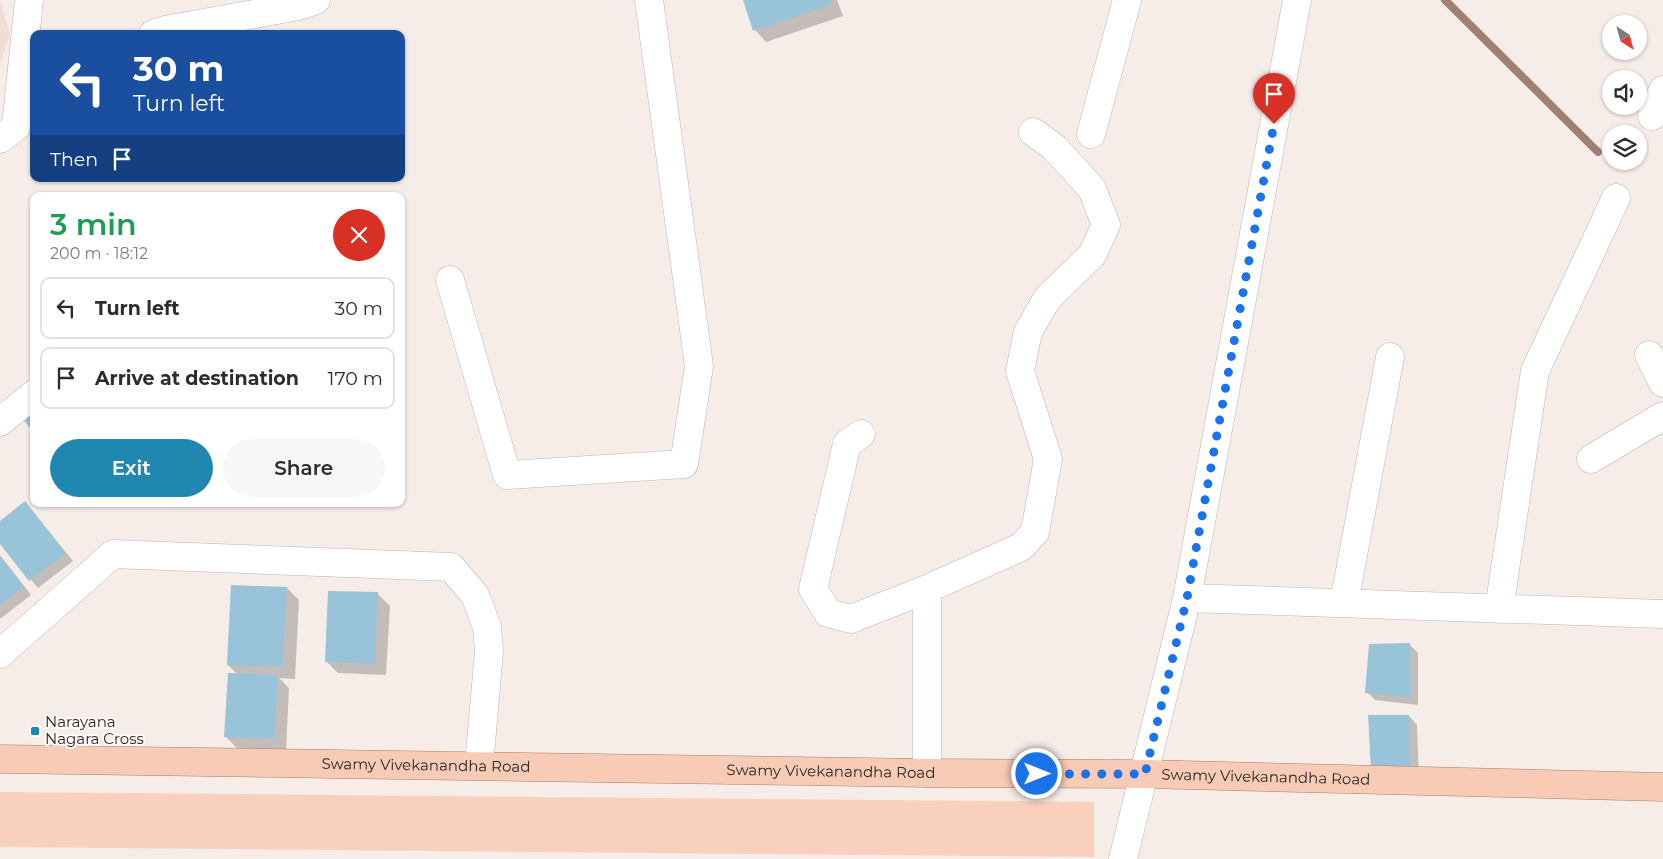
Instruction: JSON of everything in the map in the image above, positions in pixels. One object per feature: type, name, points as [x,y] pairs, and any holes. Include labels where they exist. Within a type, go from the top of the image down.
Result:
[{"type":"main road","name":"Swamy Vivekanandha Road","points":[[0,758],[927,773],[1145,774],[1663,787]]},
{"type":"street","points":[[0,140],[16,127],[27,78],[29,0]]},
{"type":"street","points":[[164,30],[299,6],[316,0]]},
{"type":"street","points":[[450,280],[507,475],[684,464],[699,366],[649,0]]},
{"type":"street","points":[[1092,134],[1127,0]]},
{"type":"street","points":[[1122,859],[1145,774],[1187,598],[1297,0]]},
{"type":"street","points":[[1652,116],[1663,90]]},
{"type":"street","points":[[861,434],[847,444],[813,589],[828,613],[851,619],[927,589],[1021,547],[1035,532],[1048,459],[1020,371],[1028,332],[1047,299],[1092,255],[1106,224],[1092,189],[1055,148],[1033,132]]},
{"type":"street","points":[[1499,609],[1535,371],[1616,198]]},
{"type":"street","points":[[1649,356],[1663,383]]},
{"type":"street","points":[[1344,603],[1390,357]]},
{"type":"street","points":[[0,422],[30,397]]},
{"type":"street","points":[[1591,459],[1663,416]]},
{"type":"street","points":[[0,654],[113,554],[451,567],[475,595],[487,627],[488,651],[478,766]]},
{"type":"street","points":[[927,589],[927,773]]},
{"type":"street","points":[[1187,598],[1663,614]]},
{"type":"shaded area","points":[[0,0],[10,35],[0,63]]},
{"type":"shaded area","points":[[0,792],[1094,802],[1094,857],[0,847]]},
{"type":"building","points":[[743,0],[830,0],[832,4],[753,31]]},
{"type":"building","points":[[30,410],[30,428],[21,417]]},
{"type":"building","points":[[25,501],[66,553],[29,581],[0,544],[0,521]]},
{"type":"building","points":[[0,556],[24,586],[0,605]]},
{"type":"building","points":[[231,585],[287,587],[283,667],[227,665]]},
{"type":"building","points":[[328,591],[378,592],[375,664],[325,662]]},
{"type":"building","points":[[1410,643],[1411,698],[1365,693],[1369,644]]},
{"type":"building","points":[[228,673],[278,675],[275,739],[224,737]]},
{"type":"building","points":[[1368,715],[1409,715],[1411,771],[1371,771]]},
{"type":"waterway","points":[[1445,0],[1598,152]]},
{"type":"place","name":"Narayana Nagara Cross","points":[[35,731]]},
{"type":"route","points":[[1037,774],[1145,774],[1187,598],[1274,124]]}]
